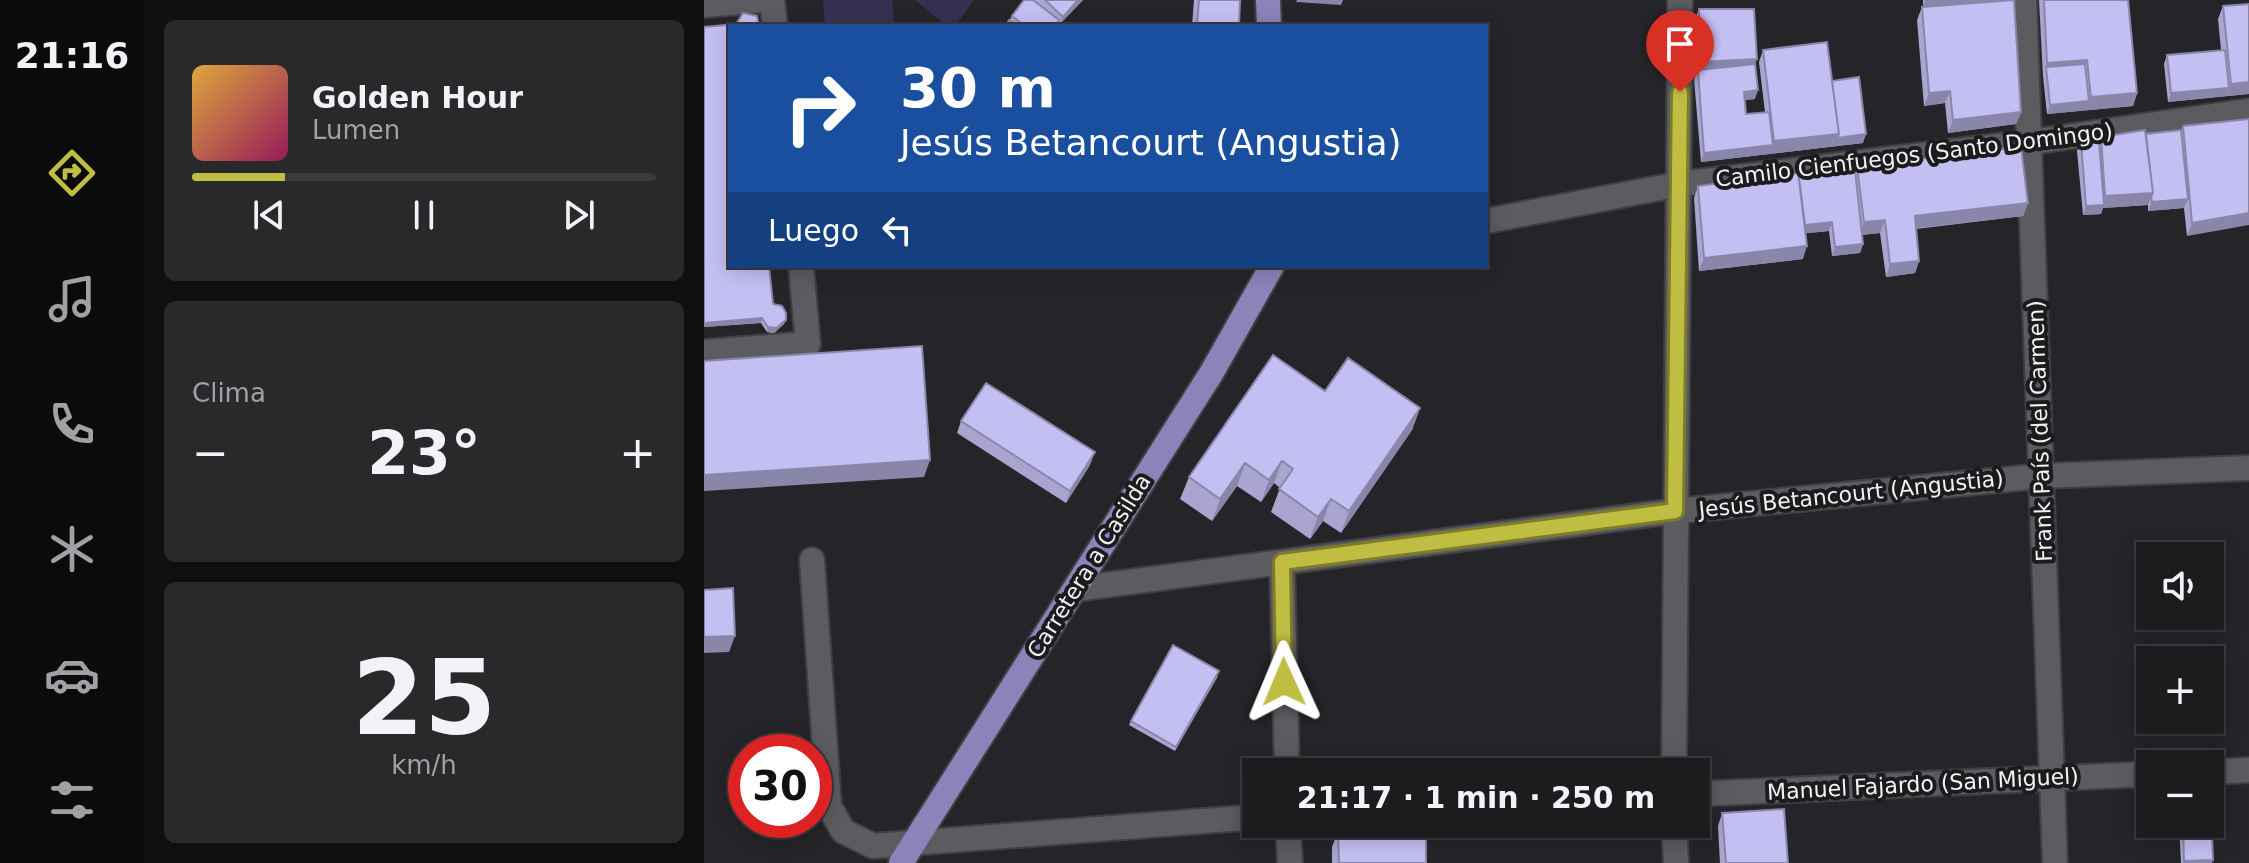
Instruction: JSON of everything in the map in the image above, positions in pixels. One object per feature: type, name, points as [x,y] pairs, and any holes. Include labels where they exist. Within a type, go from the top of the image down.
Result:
[{"type":"main road","points":[[1268,0],[1269,24]]},
{"type":"main road","name":"Carretera a Casilda","points":[[907,852],[1212,372],[1272,268]]},
{"type":"street","points":[[704,5],[762,0]]},
{"type":"street","points":[[772,0],[775,24]]},
{"type":"street","points":[[1674,758],[1680,0]]},
{"type":"street","name":"Frank País (del Carmen)","points":[[2024,0],[2055,863]]},
{"type":"street","name":"Camilo Cienfuegos (Santo Domingo)","points":[[1488,221],[1680,184],[2031,142],[2249,111]]},
{"type":"street","points":[[704,352],[808,344],[801,268]]},
{"type":"street","name":"Jesús Betancourt (Angustia)","points":[[1075,589],[1675,511],[2042,476],[2249,468]]},
{"type":"street","points":[[812,560],[829,806],[843,831],[873,846],[907,852],[1242,818]]},
{"type":"street","points":[[1282,562],[1287,758]]},
{"type":"street","points":[[2224,771],[2249,770]]},
{"type":"street","name":"Manuel Fajardo (San Miguel)","points":[[1710,793],[2136,775]]},
{"type":"street","points":[[1289,838],[1290,863]]},
{"type":"street","points":[[1675,838],[1676,863]]},
{"type":"shaded area","points":[[823,0],[892,0],[894,24],[825,24]]},
{"type":"shaded area","points":[[915,0],[974,0],[956,24],[945,24]]},
{"type":"building","points":[[1024,0],[1033,0],[1059,20],[1056,24],[1022,24],[1012,16]]},
{"type":"building","points":[[1045,0],[1078,0],[1063,17]]},
{"type":"building","points":[[1199,0],[1240,0],[1239,24],[1197,24]]},
{"type":"building","points":[[2014,0],[2021,112],[1953,120],[1950,91],[1929,93],[1922,7]]},
{"type":"building","points":[[2044,0],[2128,0],[2137,93],[2091,97],[2087,60],[2047,63]]},
{"type":"building","points":[[2249,4],[2249,82],[2231,84],[2223,6]]},
{"type":"building","points":[[1699,9],[1754,9],[1757,59],[1701,62]]},
{"type":"building","points":[[743,13],[757,16],[759,24],[736,24]]},
{"type":"building","points":[[728,25],[728,268],[769,268],[773,304],[782,306],[786,313],[786,320],[776,328],[768,327],[762,318],[704,323],[704,27]]},
{"type":"building","points":[[1827,42],[1839,134],[1774,141],[1763,50]]},
{"type":"building","points":[[2225,50],[2229,88],[2171,93],[2167,55]]},
{"type":"building","points":[[1755,64],[1758,90],[1744,92],[1746,114],[1769,112],[1773,145],[1704,153],[1698,70]]},
{"type":"building","points":[[2085,64],[2089,101],[2050,105],[2046,67]]},
{"type":"building","points":[[1859,77],[1866,134],[1837,138],[1832,81]]},
{"type":"building","points":[[2249,119],[2249,213],[2192,223],[2183,126]]},
{"type":"building","points":[[2145,130],[2153,193],[2105,196],[2101,137]]},
{"type":"building","points":[[2181,130],[2188,199],[2152,202],[2146,134]]},
{"type":"building","points":[[2099,141],[2104,205],[2086,206],[2081,142]]},
{"type":"building","points":[[2021,147],[2028,203],[1915,216],[1919,261],[1890,264],[1885,220],[1864,222],[1857,166]]},
{"type":"building","points":[[1855,170],[1863,244],[1835,247],[1832,222],[1805,225],[1799,177]]},
{"type":"building","points":[[1798,173],[1807,246],[1704,258],[1698,186]]},
{"type":"building","points":[[922,346],[930,460],[704,475],[704,361]]},
{"type":"building","points":[[1273,355],[1325,391],[1348,358],[1420,408],[1349,511],[1331,499],[1318,517],[1279,489],[1293,469],[1282,461],[1269,480],[1245,463],[1220,499],[1189,477]]},
{"type":"building","points":[[986,383],[1095,452],[1070,491],[961,421]]},
{"type":"building","points":[[733,588],[735,636],[704,637],[704,590]]},
{"type":"building","points":[[1173,645],[1219,671],[1176,747],[1131,721]]},
{"type":"building","points":[[1784,809],[1788,863],[1726,863],[1722,813]]},
{"type":"building","points":[[1338,838],[1426,838],[1426,863],[1339,863]]},
{"type":"building","points":[[2183,838],[2212,838],[2213,860],[2184,861]]},
{"type":"route","points":[[1284,682],[1282,562],[1675,511],[1680,92]]}]
